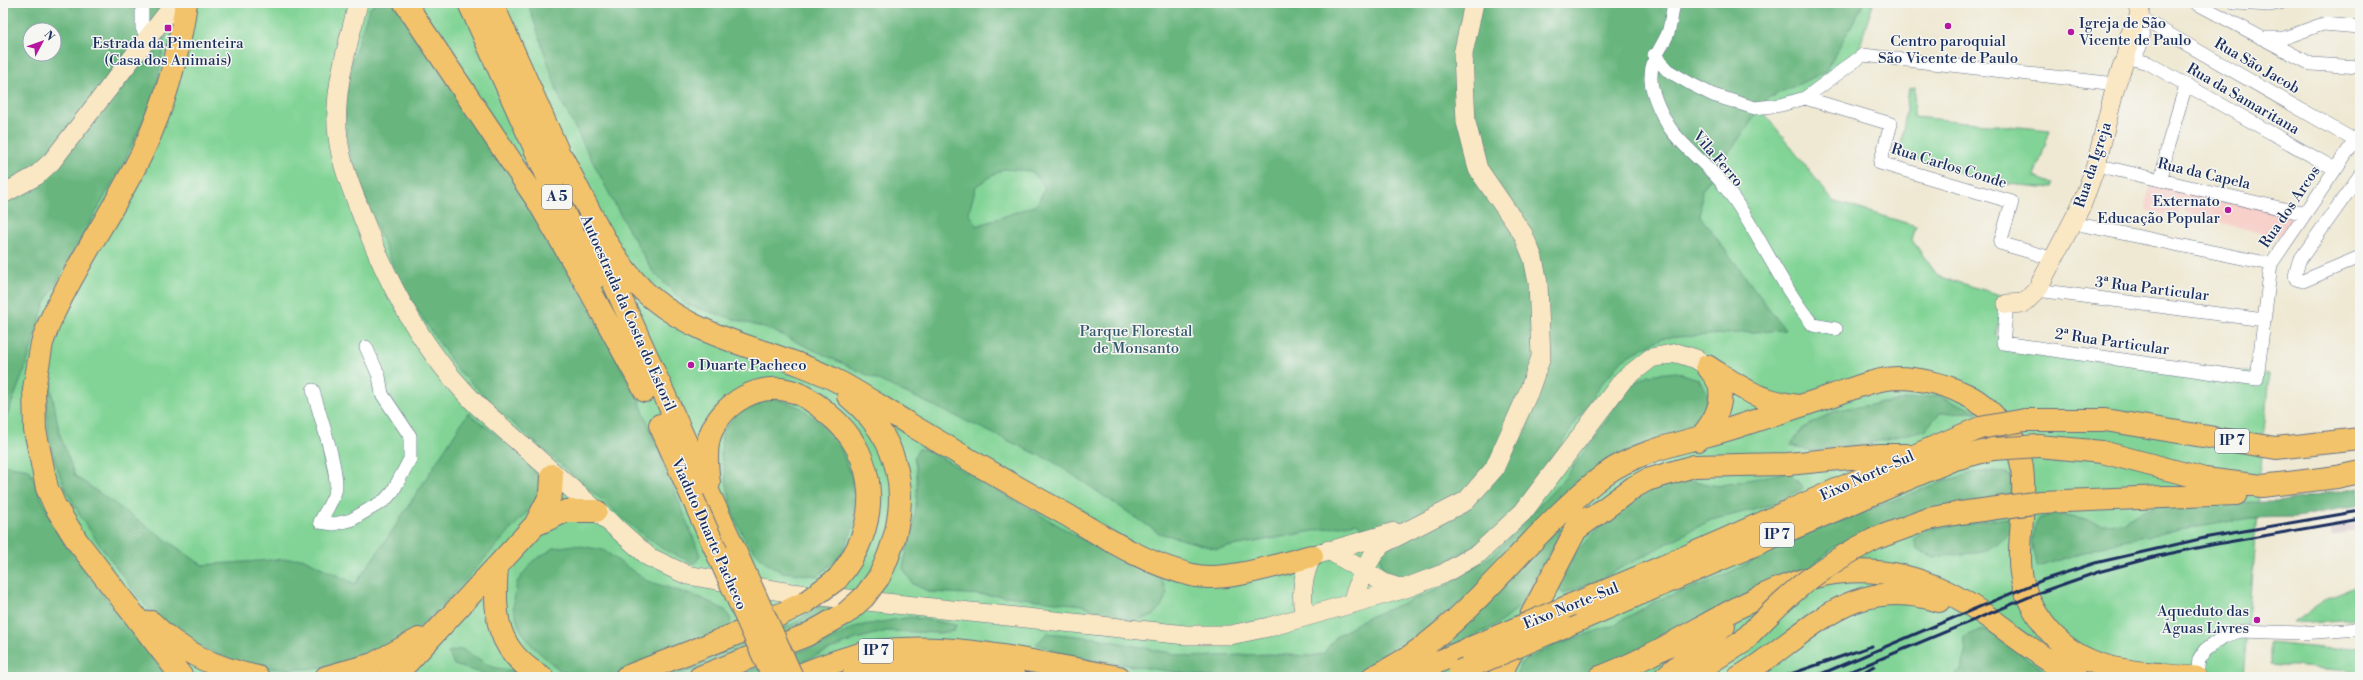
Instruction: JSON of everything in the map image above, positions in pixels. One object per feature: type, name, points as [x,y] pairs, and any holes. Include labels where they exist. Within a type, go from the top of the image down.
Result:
[{"type":"highway","points":[[182,677],[120,598],[64,522],[47,488],[35,430],[34,405],[37,366],[42,343],[60,299],[144,149],[162,105],[182,33],[186,3]]},
{"type":"highway","points":[[405,3],[539,204],[588,287],[645,391]]},
{"type":"highway","name":"Autoestrada da Costa do Estoril","points":[[469,3],[645,391]]},
{"type":"highway","name":"Autoestrada da Costa do Estoril","points":[[492,3],[563,159],[597,249],[677,426]]},
{"type":"highway","points":[[563,159],[608,242],[633,280],[651,297],[676,315],[705,331],[788,361],[843,384],[985,469],[1148,562],[1194,576],[1212,577],[1259,569],[1320,553]]},
{"type":"highway","points":[[700,677],[807,635],[846,613],[864,597],[879,577],[896,535],[901,501],[899,474],[893,458],[877,428],[856,403],[829,383],[788,361]]},
{"type":"highway","points":[[1707,366],[1750,393],[1772,402],[1800,406]]},
{"type":"highway","points":[[1698,440],[1709,428],[1719,407],[1720,388],[1707,366]]},
{"type":"highway","points":[[1373,677],[1418,652],[1492,584],[1557,518],[1602,477],[1618,465],[1656,450],[1698,440],[1865,385],[1896,378],[1932,382],[1960,392],[1988,409],[2013,438],[2022,466],[2020,563],[2027,599],[2049,632],[2067,649],[2091,662],[2112,669],[2159,674]]},
{"type":"highway","points":[[626,677],[734,636],[785,614],[806,602],[837,579],[854,558],[866,529],[870,500],[868,483],[858,449],[848,433],[836,420],[809,399],[793,392],[762,390],[747,395],[724,411],[710,436],[708,448],[707,502]]},
{"type":"highway","name":"Viaduto Duarte Pacheco","points":[[645,391],[707,502],[792,677]]},
{"type":"highway","name":"Eixo Norte-Sul","points":[[1403,677],[1672,564],[1914,455],[1980,428],[2025,420],[2105,420],[2276,448],[2360,439]]},
{"type":"highway","name":"Viaduto Duarte Pacheco","points":[[677,426],[773,677]]},
{"type":"highway","name":"Eixo Norte-Sul","points":[[1454,674],[1952,460],[1993,449],[2040,446],[2102,452],[2205,480],[2262,486],[2337,477],[2360,472]]},
{"type":"highway","points":[[1499,677],[1574,531],[1588,507],[1627,470],[1656,450]]},
{"type":"highway","points":[[1574,531],[1634,487],[1647,480],[1694,466],[1788,464],[1879,455],[1914,455]]},
{"type":"highway","points":[[44,468],[55,493],[73,524],[122,591],[161,632],[199,657],[220,666],[258,677]]},
{"type":"highway","points":[[392,677],[451,616],[535,524],[551,494],[552,474]]},
{"type":"highway","points":[[1706,677],[1730,656],[1800,584],[1832,562],[1877,538],[1928,519],[2041,502],[2300,491],[2337,477]]},
{"type":"highway","points":[[535,524],[566,511],[596,511]]},
{"type":"highway","points":[[496,567],[494,607],[501,631],[513,653],[522,663],[542,677]]},
{"type":"highway","points":[[1600,677],[1626,668],[1767,592],[1814,577],[1841,572],[1890,575],[1918,581],[1947,592],[2076,677]]},
{"type":"highway","points":[[1665,677],[1767,592]]},
{"type":"highway","points":[[1739,677],[1831,611],[1857,600],[1882,595],[1904,594],[1942,602],[2025,644]]},
{"type":"highway","points":[[326,677],[359,669],[392,656],[451,616]]},
{"type":"highway","points":[[1688,677],[1743,641]]},
{"type":"highway","name":"IP 7","points":[[795,677],[874,651],[921,647],[961,650],[1119,677]]},
{"type":"highway","name":"IP 7","points":[[853,677],[882,668],[940,665],[1015,677]]},
{"type":"main road","points":[[3,194],[36,176],[52,160],[175,3]]},
{"type":"main road","points":[[358,3],[337,99],[338,137],[346,170],[375,250],[393,290],[423,341],[442,367],[479,407],[552,474],[649,557],[666,567],[687,575],[792,593],[1186,636],[1230,635],[1269,627],[1351,604],[1403,589],[1442,574],[1479,553],[1523,512],[1623,380],[1651,358],[1677,353],[1696,359],[1707,366]]},
{"type":"main road","points":[[1351,604],[1364,570],[1373,554],[1382,544],[1466,502],[1494,469],[1529,391],[1541,357],[1538,283],[1533,258],[1523,234],[1478,169],[1466,122],[1463,54],[1474,3]]},
{"type":"main road","name":"Rua da Igreja","points":[[2007,304],[2024,303],[2037,290],[2073,223],[2096,165],[2116,84],[2130,57],[2129,37],[2140,10]]},
{"type":"main road","points":[[1304,616],[1301,594],[1304,571],[1320,553],[1424,524]]},
{"type":"main road","points":[[1320,553],[1364,570],[1384,583],[1403,589]]},
{"type":"main road","points":[[2159,674],[2196,677]]},
{"type":"street","points":[[142,3],[142,28],[148,38]]},
{"type":"street","name":"Vila Ferro","points":[[1674,3],[1669,30],[1663,44],[1654,55],[1651,80],[1656,100],[1668,127],[1722,182],[1773,262],[1796,304],[1813,325],[1836,329]]},
{"type":"street","points":[[2196,3],[2310,64],[2360,67]]},
{"type":"street","points":[[2234,3],[2270,5],[2280,3]]},
{"type":"street","name":"Rua São Jacob","points":[[2140,10],[2358,138]]},
{"type":"street","points":[[2260,38],[2284,38],[2323,24],[2360,27]]},
{"type":"street","points":[[1654,55],[1667,70],[1702,90],[1755,108],[1781,105],[1805,98],[1863,55],[2116,84]]},
{"type":"street","name":"Rua da Samaritana","points":[[2130,57],[2186,85],[2335,170]]},
{"type":"street","points":[[2161,180],[2168,145],[2186,85]]},
{"type":"street","name":"Rua Carlos Conde","points":[[1805,98],[1891,124],[1880,163],[2012,202],[2000,243],[2054,259]]},
{"type":"street","name":"Rua dos Arcos","points":[[2257,379],[2271,264],[2358,138]]},
{"type":"street","name":"Rua da Capela","points":[[2096,165],[2305,214]]},
{"type":"street","points":[[2360,175],[2299,261],[2294,272],[2296,279],[2303,281],[2309,280],[2360,257]]},
{"type":"street","points":[[2073,223],[2271,264]]},
{"type":"street","name":"3ª Rua Particular","points":[[2037,290],[2264,320]]},
{"type":"street","name":"2ª Rua Particular","points":[[2007,304],[2003,343],[2257,379]]},
{"type":"street","points":[[313,390],[332,457],[336,484],[336,492],[320,522],[334,524],[363,515],[385,500],[393,492],[410,459],[410,436],[382,394],[379,376],[366,347]]},
{"type":"street","points":[[2196,677],[2199,659],[2205,650],[2223,637],[2240,631],[2301,633],[2360,629]]},
{"type":"shaded area","name":"Externato Educação Popular","points":[[2151,183],[2301,217],[2286,238],[2267,235],[2186,213],[2185,210],[2180,209],[2178,216],[2147,211],[2146,201]]},
{"type":"shaded area","points":[[2360,522],[2360,530],[2331,536],[2330,528]]},
{"type":"green space","name":"Parque Florestal de Monsanto","points":[[3,3],[1873,3],[1858,52],[1812,94],[1762,110],[1833,201],[1916,226],[1912,240],[1938,276],[2007,297],[1996,335],[2011,352],[2269,374],[2243,677],[3,677]]},
{"type":"green space","points":[[3,3],[158,3],[158,9],[166,29],[156,93],[124,162],[44,305],[26,366],[3,426]]},
{"type":"green space","points":[[376,3],[397,3],[508,161],[638,398],[700,555],[695,564],[663,549],[633,527],[500,412],[457,369],[403,289],[370,211],[349,153],[344,104],[352,61],[369,9]]},
{"type":"green space","points":[[528,3],[1864,3],[1825,72],[1768,98],[1702,190],[1700,216],[1785,330],[1662,338],[1623,359],[1598,388],[1538,480],[1488,539],[1415,578],[1397,581],[1384,572],[1372,534],[1356,523],[1217,549],[1159,533],[1052,461],[771,330],[687,305],[653,272],[622,218],[560,99]],"holes":[[[1003,169],[1031,171],[1045,187],[1037,205],[976,226],[969,212],[976,186]]]},
{"type":"green space","points":[[1915,87],[1914,117],[2050,130],[2035,177],[2053,184],[2052,188],[1985,182],[1900,154],[1909,88]]},
{"type":"green space","points":[[1676,372],[1698,379],[1709,395],[1700,422],[1684,435],[1644,444],[1596,469],[1482,588],[1434,621],[1424,635],[1432,638],[1451,632],[1466,621],[1551,531],[1562,529],[1541,572],[1521,606],[1498,624],[1463,642],[1423,652],[1398,656],[1375,671],[1355,677],[1208,677],[1072,657],[1036,644],[1047,633],[1096,638],[1190,657],[1268,654],[1310,656],[1323,654],[1336,637],[1364,619],[1442,588],[1493,555],[1565,478],[1607,420],[1627,387],[1648,375]]},
{"type":"green space","points":[[47,383],[50,383],[60,435],[75,476],[202,565],[302,558],[355,584],[391,533],[468,413],[524,459],[534,470],[540,480],[542,490],[537,501],[441,606],[420,626],[396,643],[356,659],[330,666],[303,669],[277,669],[251,665],[226,657],[201,646],[160,619],[140,598],[108,556],[80,515],[60,475],[53,454],[49,432],[46,409]]},
{"type":"green space","points":[[1937,395],[1978,412],[1940,413],[1925,430],[1857,446],[1810,451],[1791,445],[1802,429],[1837,410]]},
{"type":"green space","points":[[772,397],[802,408],[836,437],[852,477],[855,523],[841,556],[817,576],[782,572],[766,563],[746,541],[733,515],[721,455],[722,432],[741,408]]},
{"type":"green space","points":[[919,449],[928,450],[1094,546],[1160,577],[1167,592],[1162,606],[1153,616],[1133,621],[1111,617],[1083,605],[1004,596],[930,592],[913,584],[903,568],[917,500],[914,457]]},
{"type":"green space","points":[[3,465],[29,469],[50,518],[103,595],[167,677],[3,677]]},
{"type":"green space","points":[[1996,471],[2008,474],[2013,481],[2012,494],[1873,529],[1834,547],[1799,577],[1591,672],[1566,677],[1516,677],[1520,664],[1551,646],[1612,626],[1658,600],[1717,579],[1800,537],[1930,486],[1972,473]]},
{"type":"green space","points":[[1788,472],[1804,488],[1773,505],[1711,520],[1595,582],[1563,594],[1557,584],[1576,552],[1627,499],[1678,478],[1718,486]]},
{"type":"green space","points":[[2360,487],[2360,505],[2297,517],[2250,518],[2118,541],[2038,567],[2032,548],[2033,532],[2039,519],[2054,513],[2103,524],[2123,523],[2143,511],[2165,503],[2278,502]]},
{"type":"green space","points":[[2008,518],[2013,527],[2004,539],[1983,552],[1935,557],[1918,550],[1914,539],[1927,529]]},
{"type":"green space","points":[[574,545],[603,550],[647,581],[701,598],[725,610],[731,619],[730,627],[637,671],[610,676],[577,677],[558,669],[534,648],[520,629],[513,607],[517,582],[533,561],[554,548]]},
{"type":"green space","points":[[2360,585],[2360,619],[2293,623],[2328,597]]},
{"type":"green space","points":[[823,605],[829,608],[831,612],[802,628],[674,677],[651,677],[791,625],[814,609]]},
{"type":"green space","points":[[911,617],[956,625],[954,631],[939,633],[887,631],[856,639],[765,677],[733,677],[823,643],[858,626]]},
{"type":"green space","points":[[1983,629],[2001,636],[2018,652],[2043,670],[2057,677],[1952,677],[1961,671],[1966,653],[1964,637]]},
{"type":"green space","points":[[2270,643],[2332,649],[2360,646],[2360,672],[2270,664]]},
{"type":"green space","points":[[462,649],[492,667],[519,672],[531,677],[496,677],[454,665],[448,652]]},
{"type":"railway","points":[[1814,677],[2043,580],[2095,563],[2209,537],[2360,511]]},
{"type":"railway","points":[[1837,677],[2041,592],[2098,572],[2158,556],[2211,545],[2360,519]]},
{"type":"railway","points":[[1782,677],[1872,646]]},
{"type":"railway","points":[[1855,677],[1874,666]]},
{"type":"place","name":"Centro paroquial São Vicente de Paulo","points":[[1948,26]]},
{"type":"place","name":"Estrada da Pimenteira (Casa dos Animais)","points":[[168,28]]},
{"type":"place","name":"Igreja de São Vicente de Paulo","points":[[2071,32]]},
{"type":"place","name":"Externato Educação Popular","points":[[2228,210]]},
{"type":"place","name":"Duarte Pacheco","points":[[691,365]]},
{"type":"place","name":"Aqueduto das Águas Livres","points":[[2257,620]]}]
